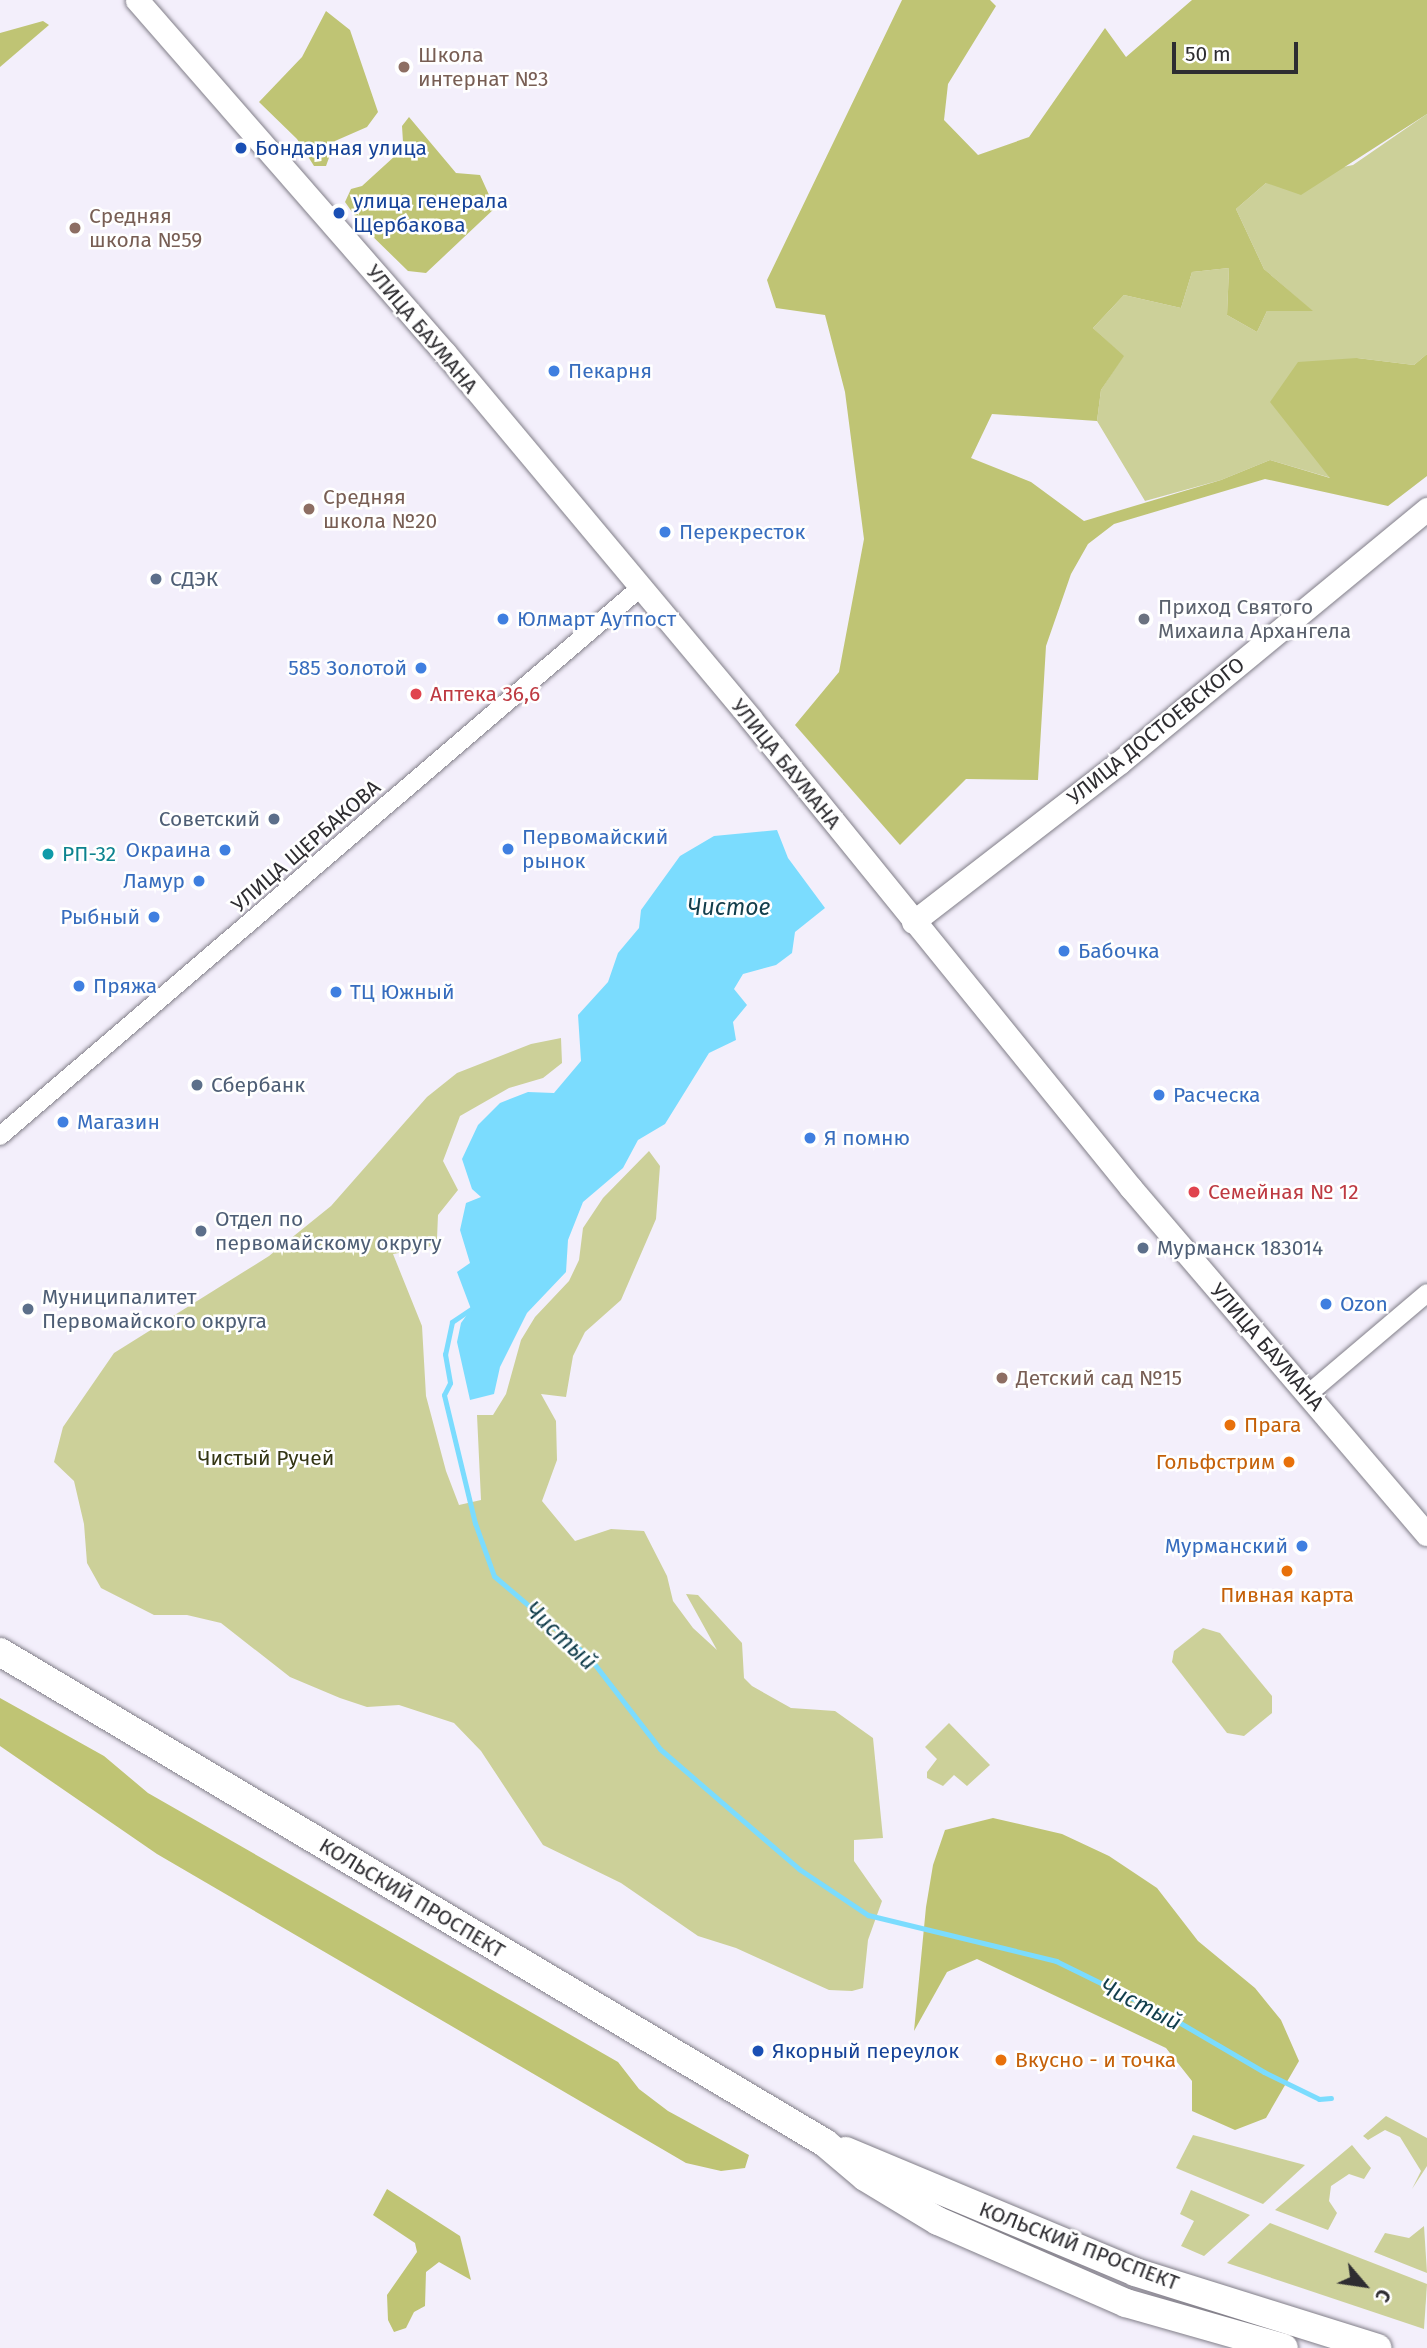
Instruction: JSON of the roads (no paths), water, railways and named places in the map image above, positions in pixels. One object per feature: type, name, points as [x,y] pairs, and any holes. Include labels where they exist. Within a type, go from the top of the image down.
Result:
[{"type":"main road","name":"КОЛЬСКИЙ ПРОСПЕКТ","points":[[0,1652],[825,2143],[944,2208],[1126,2303],[1283,2348]]},
{"type":"main road","name":"КОЛЬСКИЙ ПРОСПЕКТ","points":[[944,2208],[1135,2272],[1377,2348]]},
{"type":"street","name":"УЛИЦА БАУМАНА","points":[[137,0],[404,305],[640,588],[1130,1188],[1427,1534]]},
{"type":"street","name":"УЛИЦА ДОСТОЕВСКОГО","points":[[913,922],[1120,762],[1427,509]]},
{"type":"street","name":"УЛИЦА ЩЕРБАКОВА","points":[[0,1136],[640,588]]},
{"type":"street","points":[[1308,1394],[1427,1293]]},
{"type":"water","name":"Чистое","points":[[777,830],[788,858],[825,908],[795,932],[792,953],[776,965],[743,974],[734,989],[747,1005],[733,1022],[736,1040],[709,1053],[665,1124],[638,1140],[623,1168],[583,1202],[568,1240],[566,1272],[527,1313],[500,1367],[494,1394],[470,1400],[457,1342],[461,1323],[471,1309],[457,1272],[470,1263],[460,1230],[466,1203],[481,1197],[472,1189],[462,1159],[478,1125],[500,1103],[528,1092],[554,1093],[581,1061],[578,1015],[608,982],[618,953],[639,928],[641,910],[680,856],[714,836]]},
{"type":"waterway","name":"Чистый","points":[[471,1309],[452,1322],[445,1354],[450,1383],[444,1395],[475,1523],[494,1576],[589,1657],[660,1749],[799,1869],[868,1915],[1056,1961],[1170,2017],[1264,2072],[1319,2099],[1331,2098]]},
{"type":"place","name":"Школа интернат №3","points":[[404,67]]},
{"type":"place","name":"Бондарная улица","points":[[241,148]]},
{"type":"place","name":"улица генерала Щербакова","points":[[339,213]]},
{"type":"place","name":"Средняя школа №59","points":[[75,228]]},
{"type":"place","name":"Пекарня","points":[[554,371]]},
{"type":"place","name":"Средняя школа №20","points":[[309,509]]},
{"type":"place","name":"Перекресток","points":[[665,532]]},
{"type":"place","name":"СДЭК","points":[[156,579]]},
{"type":"place","name":"Юлмарт Аутпост","points":[[503,619]]},
{"type":"place","name":"Приход Святого Михаила Архангела","points":[[1144,619]]},
{"type":"place","name":"585 Золотой","points":[[421,668]]},
{"type":"place","name":"Аптека 36,6","points":[[416,694]]},
{"type":"place","name":"Советский","points":[[274,819]]},
{"type":"place","name":"Первомайский рынок","points":[[508,849]]},
{"type":"place","name":"Окраина","points":[[225,850]]},
{"type":"place","name":"РП-32","points":[[48,854]]},
{"type":"place","name":"Ламур","points":[[199,881]]},
{"type":"place","name":"Рыбный","points":[[154,917]]},
{"type":"place","name":"Бабочка","points":[[1064,951]]},
{"type":"place","name":"Пряжа","points":[[79,986]]},
{"type":"place","name":"ТЦ Южный","points":[[336,992]]},
{"type":"place","name":"Сбербанк","points":[[197,1085]]},
{"type":"place","name":"Расческа","points":[[1159,1095]]},
{"type":"place","name":"Магазин","points":[[63,1122]]},
{"type":"place","name":"Я помню","points":[[810,1138]]},
{"type":"place","name":"Семейная № 12","points":[[1194,1192]]},
{"type":"place","name":"Отдел по первомайскому округу","points":[[201,1231]]},
{"type":"place","name":"Мурманск 183014","points":[[1143,1248]]},
{"type":"place","name":"Ozon","points":[[1326,1304]]},
{"type":"place","name":"Муниципалитет Первомайского округа","points":[[28,1309]]},
{"type":"place","name":"Детский сад №15","points":[[1002,1378]]},
{"type":"place","name":"Прага","points":[[1230,1425]]},
{"type":"place","name":"Гольфстрим","points":[[1289,1462]]},
{"type":"place","name":"Мурманский","points":[[1302,1546]]},
{"type":"place","name":"Пивная карта","points":[[1287,1571]]},
{"type":"place","name":"Якорный переулок","points":[[758,2051]]},
{"type":"place","name":"Вкусно - и точка","points":[[1001,2060]]},
{"type":"park label","name":"Чистый Ручей","points":[[266,1458]]}]
